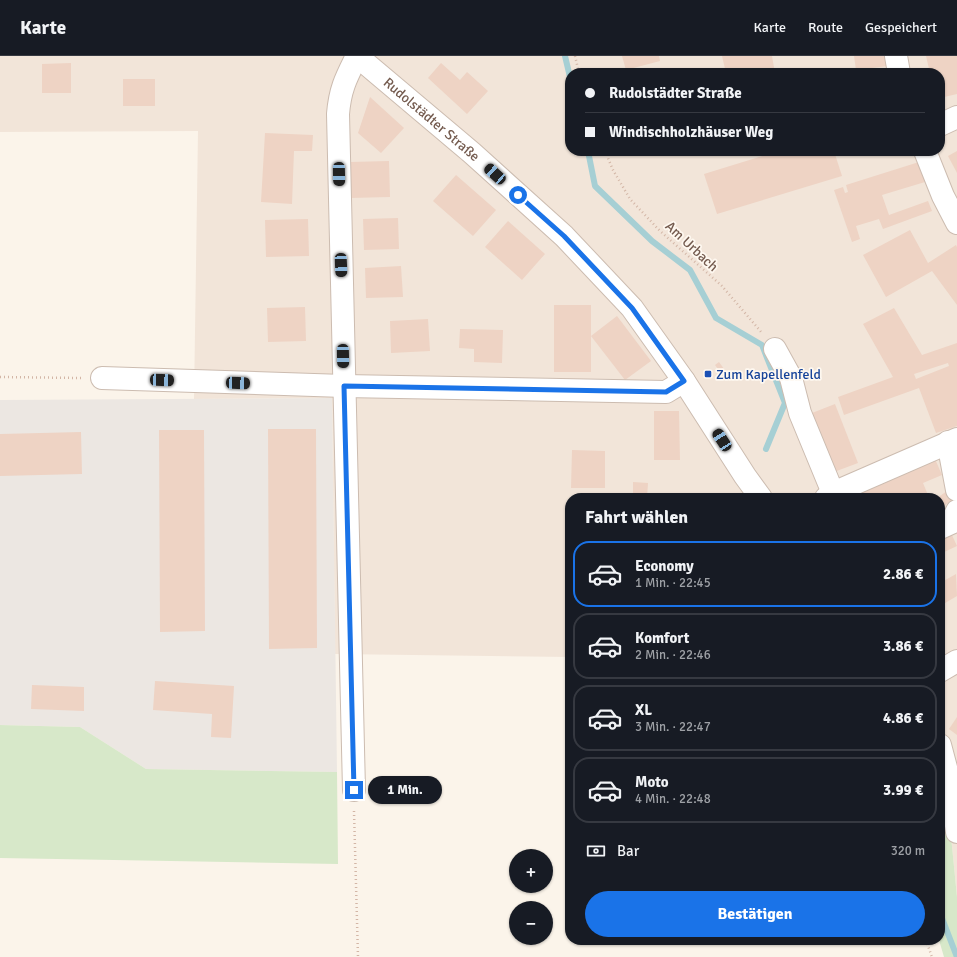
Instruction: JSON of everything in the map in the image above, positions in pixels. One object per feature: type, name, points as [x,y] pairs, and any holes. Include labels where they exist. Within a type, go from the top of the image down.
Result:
[{"type":"street","name":"Rudolstädter Straße","points":[[357,56],[472,153],[564,236],[632,308],[684,381],[757,493]]},
{"type":"street","points":[[354,790],[338,114],[339,96],[357,56]]},
{"type":"street","points":[[896,56],[898,68]]},
{"type":"street","points":[[945,123],[957,117]]},
{"type":"street","points":[[927,156],[943,196],[957,223]]},
{"type":"street","points":[[775,348],[791,378],[800,413],[835,493]]},
{"type":"street","points":[[102,378],[344,386],[666,392],[684,381]]},
{"type":"street","points":[[840,493],[953,440],[957,490]]},
{"type":"street","points":[[945,526],[951,523],[957,511]]},
{"type":"street","points":[[945,668],[957,661]]},
{"type":"street","points":[[945,674],[957,680]]},
{"type":"street","points":[[945,764],[949,780],[957,832]]},
{"type":"path","points":[[575,56],[578,68]]},
{"type":"path","name":"Am Urbach","points":[[607,156],[613,170],[630,199],[660,231],[722,286],[775,348]]},
{"type":"path","points":[[0,377],[102,378]]},
{"type":"path","points":[[354,790],[358,957]]},
{"type":"path","points":[[928,945],[932,957]]},
{"type":"shaded area","points":[[0,56],[957,56],[957,897],[950,826],[945,828],[945,493],[565,493],[565,657],[335,654],[332,398],[194,399],[198,131],[0,132]]},
{"type":"shaded area","points":[[332,398],[337,772],[146,769],[80,727],[0,725],[0,400]]},
{"type":"green space","points":[[0,725],[80,727],[146,769],[337,772],[338,864],[0,858]]},
{"type":"green space","points":[[950,826],[957,897],[957,957],[944,957],[940,945],[945,945],[945,828]]},
{"type":"building","points":[[622,56],[659,56],[660,61],[634,68],[625,68]]},
{"type":"building","points":[[722,56],[772,56],[774,68],[725,68]]},
{"type":"building","points":[[854,56],[887,56],[888,66],[856,68]]},
{"type":"building","points":[[926,56],[957,56],[957,94],[945,97],[945,68],[929,68]]},
{"type":"building","points":[[71,63],[71,93],[42,93],[42,64]]},
{"type":"building","points":[[441,63],[460,80],[467,72],[488,91],[467,114],[428,78]]},
{"type":"building","points":[[123,79],[155,79],[155,106],[123,106]]},
{"type":"building","points":[[370,97],[404,128],[381,153],[358,133]]},
{"type":"building","points":[[265,133],[313,135],[312,151],[294,151],[292,204],[261,202]]},
{"type":"building","points":[[957,151],[957,173],[948,156]]},
{"type":"building","points":[[763,156],[836,156],[842,176],[717,214],[704,174]]},
{"type":"building","points":[[389,161],[390,197],[350,198],[350,162]]},
{"type":"building","points":[[919,162],[925,182],[882,195],[889,215],[928,201],[932,211],[883,229],[879,219],[856,226],[860,239],[852,242],[834,190],[843,187],[845,193],[848,192],[846,185]]},
{"type":"building","points":[[456,175],[496,210],[473,236],[433,201]]},
{"type":"building","points":[[398,218],[399,249],[364,250],[363,219]]},
{"type":"building","points":[[308,219],[309,256],[266,257],[265,220]]},
{"type":"building","points":[[508,221],[545,254],[522,280],[485,247]]},
{"type":"building","points":[[910,230],[928,263],[956,245],[957,305],[932,271],[886,297],[863,255]]},
{"type":"building","points":[[401,266],[403,297],[366,298],[365,268]]},
{"type":"building","points":[[554,305],[591,305],[591,372],[554,372]]},
{"type":"building","points":[[305,307],[306,341],[268,342],[267,308]]},
{"type":"building","points":[[894,308],[922,355],[957,343],[957,426],[936,433],[919,388],[844,415],[838,397],[893,377],[863,324]],"holes":[[[948,363],[949,366],[916,379],[914,374]]]},
{"type":"building","points":[[617,316],[651,361],[625,380],[591,336]]},
{"type":"building","points":[[428,319],[430,351],[391,353],[390,321]]},
{"type":"building","points":[[460,329],[503,330],[502,363],[474,362],[474,349],[459,348]]},
{"type":"building","points":[[719,362],[727,373],[723,376],[715,365]]},
{"type":"building","points":[[835,404],[858,463],[834,472],[812,413]]},
{"type":"building","points":[[654,411],[679,411],[680,460],[654,460]]},
{"type":"building","points":[[268,429],[316,429],[317,648],[269,649]]},
{"type":"building","points":[[159,430],[204,430],[205,631],[160,632]]},
{"type":"building","points":[[81,432],[82,474],[0,476],[0,434]]},
{"type":"building","points":[[572,450],[605,451],[605,488],[571,488]]},
{"type":"building","points":[[935,459],[942,475],[923,483],[927,493],[862,492]]},
{"type":"building","points":[[633,482],[648,483],[647,493],[633,493]]},
{"type":"building","points":[[947,491],[953,499],[945,505],[945,493]]},
{"type":"building","points":[[951,533],[957,546],[945,552],[945,536]]},
{"type":"building","points":[[956,574],[957,596],[945,603],[945,580]]},
{"type":"building","points":[[155,681],[234,686],[231,738],[211,737],[212,714],[153,710]]},
{"type":"building","points":[[32,685],[84,687],[84,711],[31,709]]},
{"type":"building","points":[[957,717],[957,735],[949,729]]},
{"type":"waterway","points":[[565,56],[568,68]]},
{"type":"waterway","points":[[589,156],[595,186],[652,241],[690,270],[716,318],[762,345],[785,403],[766,449]]},
{"type":"waterway","points":[[945,926],[957,957]]},
{"type":"place","name":"Zum Kapellenfeld","points":[[708,374]]},
{"type":"route","points":[[354,790],[344,386],[666,392],[684,381],[632,308],[564,236],[518,195]]}]
